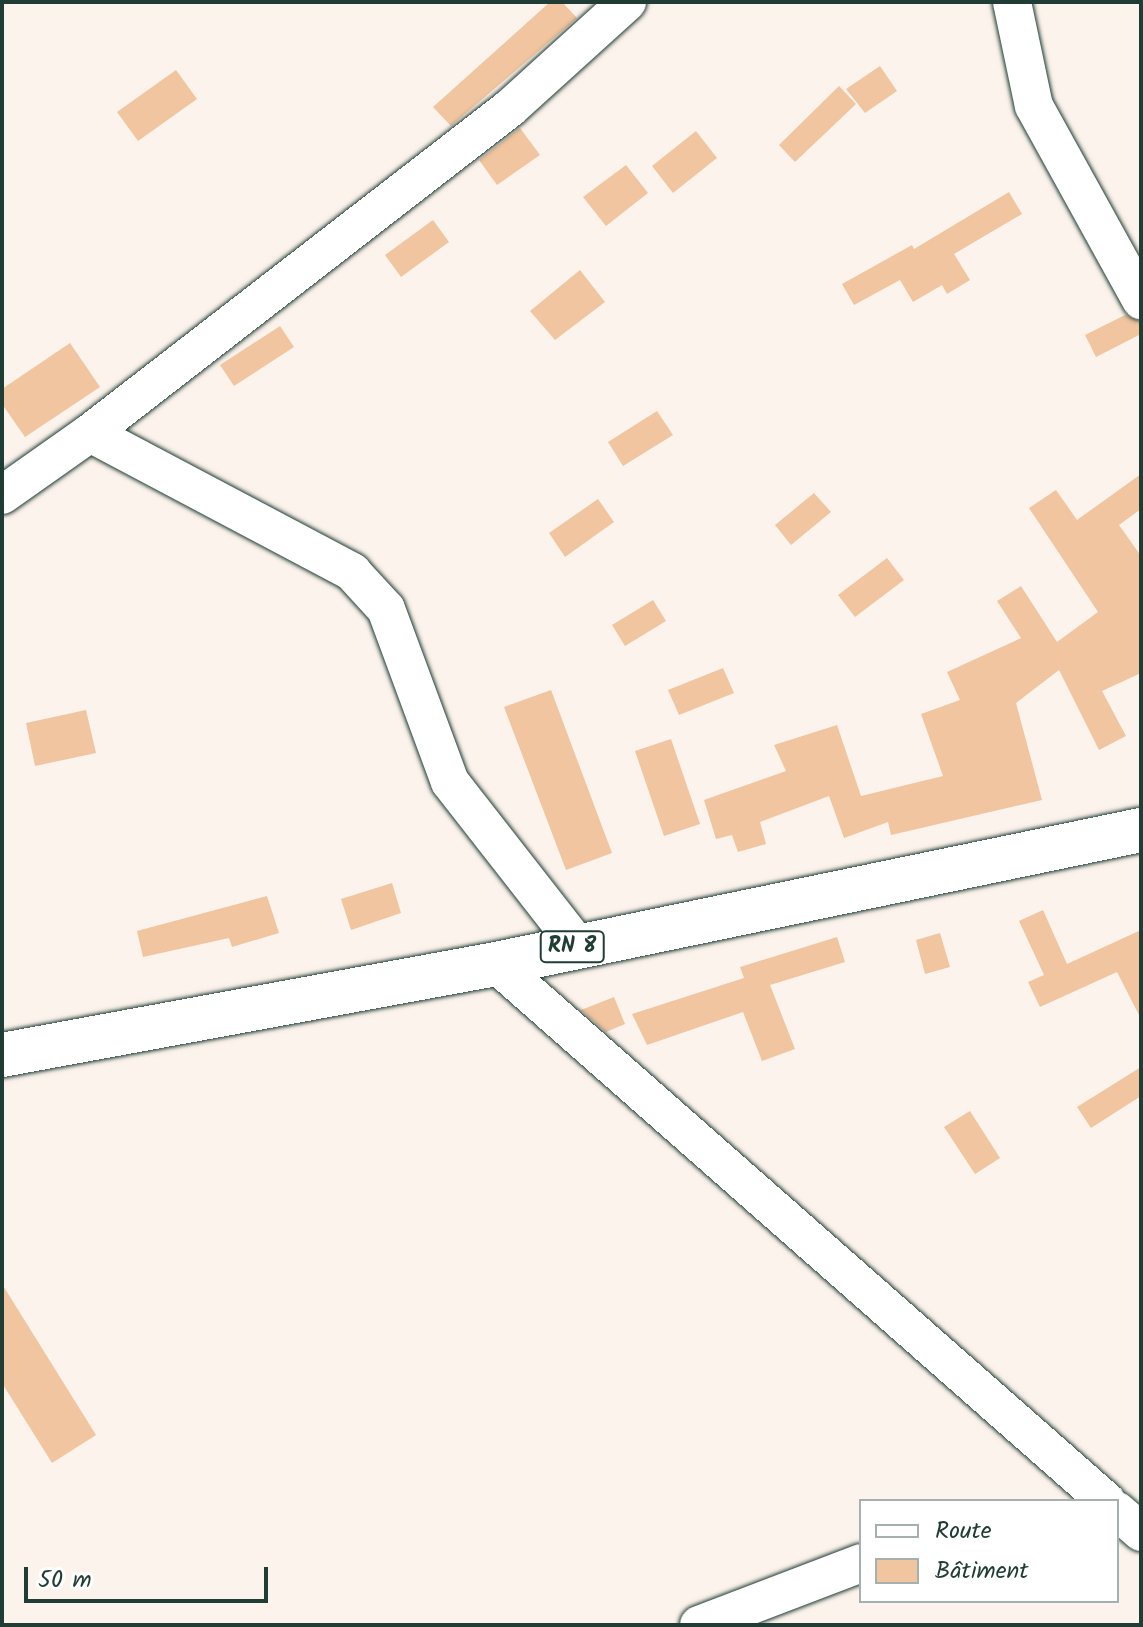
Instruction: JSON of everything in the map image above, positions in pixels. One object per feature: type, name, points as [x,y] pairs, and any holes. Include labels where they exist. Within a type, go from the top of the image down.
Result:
[{"type":"main road","name":"RN 8","points":[[2,1055],[496,964],[1141,830]]},
{"type":"street","points":[[2,495],[90,433],[510,108],[627,2]]},
{"type":"street","points":[[1012,2],[1034,106],[1141,300]]},
{"type":"street","points":[[90,433],[352,572],[386,609],[450,782],[578,946]]},
{"type":"street","points":[[496,964],[1104,1499]]},
{"type":"street","points":[[699,1625],[859,1564]]},
{"type":"building","points":[[550,2],[562,2],[577,18],[451,126],[433,107]]},
{"type":"building","points":[[880,66],[897,91],[865,113],[846,89]]},
{"type":"building","points":[[176,70],[197,99],[138,141],[117,112]]},
{"type":"building","points":[[839,86],[856,104],[795,162],[779,145]]},
{"type":"building","points":[[520,128],[540,155],[497,185],[479,160]]},
{"type":"building","points":[[696,131],[717,158],[673,193],[652,166]]},
{"type":"building","points":[[626,165],[648,193],[606,226],[583,197]]},
{"type":"building","points":[[1009,192],[1022,214],[954,254],[970,280],[947,294],[942,285],[913,302],[900,280],[854,305],[842,284],[912,245],[914,249]]},
{"type":"building","points":[[433,220],[449,242],[401,277],[385,255]]},
{"type":"building","points":[[580,270],[605,302],[555,340],[530,311]]},
{"type":"building","points":[[1125,315],[1141,322],[1141,334],[1096,357],[1085,335]]},
{"type":"building","points":[[280,326],[294,347],[234,386],[220,365]]},
{"type":"building","points":[[70,343],[100,387],[25,437],[2,404],[2,389]]},
{"type":"building","points":[[657,411],[673,435],[623,466],[608,442]]},
{"type":"building","points":[[1141,474],[1141,509],[1119,525],[1141,556],[1141,673],[1102,691],[1126,736],[1099,750],[1059,670],[1016,703],[1042,800],[891,835],[888,822],[844,838],[829,796],[760,822],[766,844],[738,852],[732,835],[716,839],[704,800],[786,771],[774,745],[837,725],[861,796],[943,776],[921,714],[960,700],[947,672],[1021,638],[997,601],[1021,586],[1057,642],[1098,612],[1029,508],[1056,490],[1077,520]]},
{"type":"building","points":[[814,493],[831,512],[791,545],[775,525]]},
{"type":"building","points":[[598,499],[614,522],[565,557],[549,533]]},
{"type":"building","points":[[887,558],[904,580],[855,617],[838,595]]},
{"type":"building","points":[[653,600],[666,621],[625,646],[612,625]]},
{"type":"building","points":[[723,668],[734,693],[679,715],[668,690]]},
{"type":"building","points":[[551,690],[612,853],[566,870],[504,707]]},
{"type":"building","points":[[86,710],[96,753],[35,766],[26,723]]},
{"type":"building","points":[[671,739],[700,824],[664,836],[635,751]]},
{"type":"building","points":[[392,883],[401,913],[351,930],[341,899]]},
{"type":"building","points":[[267,896],[279,933],[232,947],[229,938],[143,957],[137,931]]},
{"type":"building","points":[[1043,910],[1067,964],[1141,930],[1141,1019],[1117,972],[1040,1007],[1028,982],[1044,975],[1019,921]]},
{"type":"building","points":[[940,933],[950,967],[925,974],[916,940]]},
{"type":"building","points":[[837,937],[845,962],[770,985],[795,1049],[762,1061],[743,1012],[647,1045],[632,1014],[744,978],[740,967]]},
{"type":"building","points":[[614,997],[625,1024],[606,1032],[581,1010]]},
{"type":"building","points":[[1141,1067],[1141,1096],[1091,1128],[1077,1107]]},
{"type":"building","points":[[970,1111],[1000,1158],[975,1174],[944,1127]]},
{"type":"building","points":[[2,1284],[96,1435],[52,1463],[2,1383]]}]
